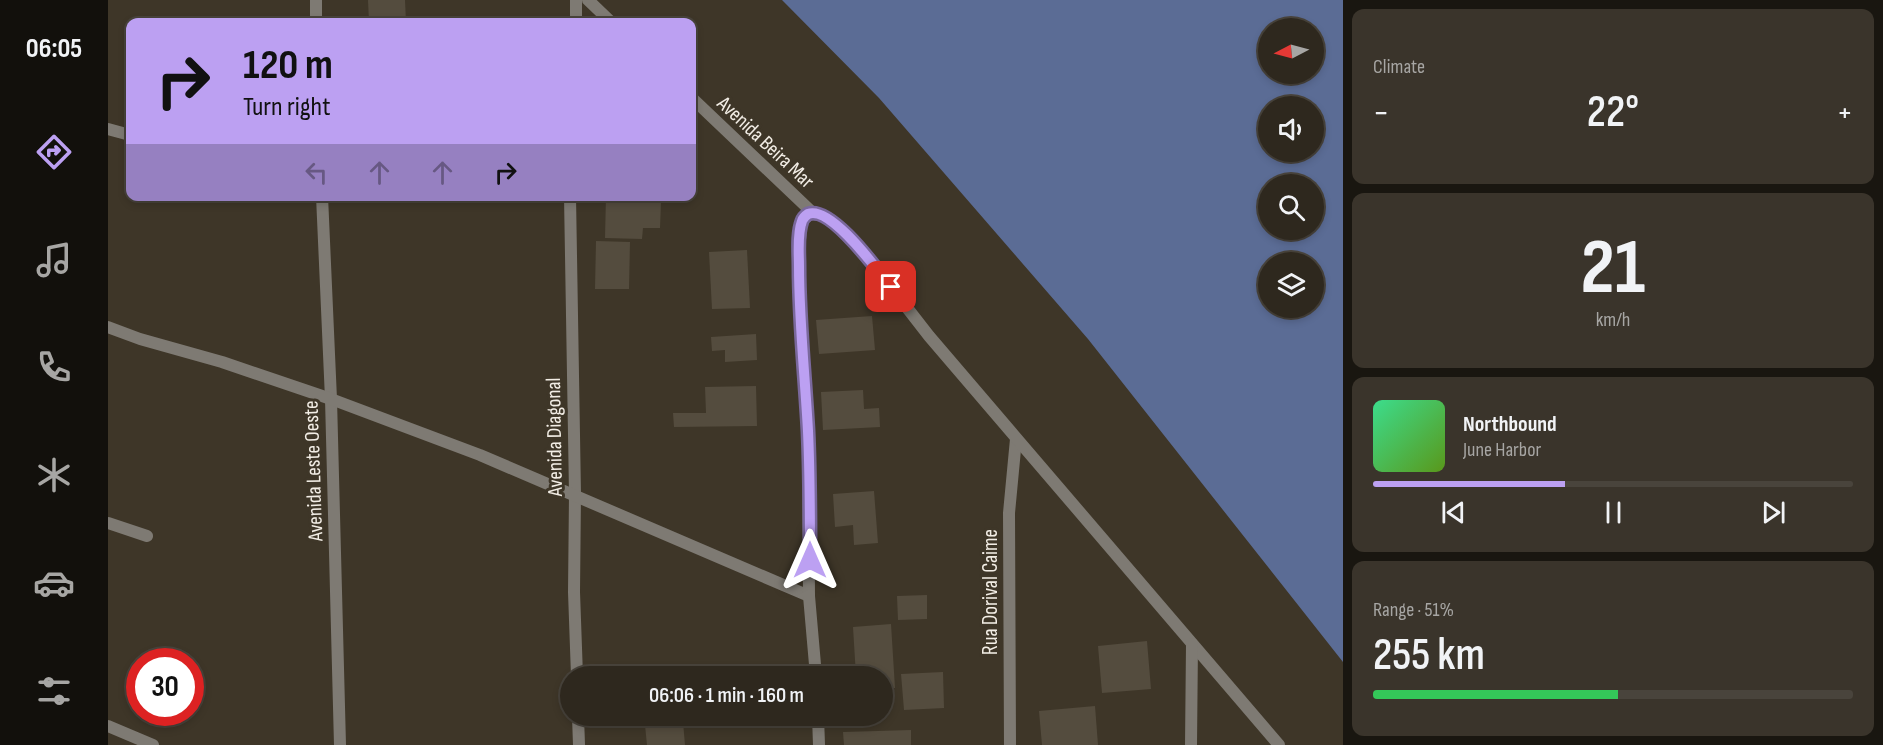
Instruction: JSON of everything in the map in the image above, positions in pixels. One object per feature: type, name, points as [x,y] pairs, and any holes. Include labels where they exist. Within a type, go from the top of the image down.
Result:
[{"type":"street","points":[[315,0],[316,18]]},
{"type":"street","points":[[576,0],[576,18]]},
{"type":"street","points":[[588,0],[607,18]]},
{"type":"street","name":"Avenida Beira Mar","points":[[696,102],[814,214],[832,221],[866,255],[928,336],[1279,745]]},
{"type":"street","points":[[108,129],[126,134]]},
{"type":"street","name":"Avenida Leste Oeste","points":[[322,201],[331,399],[340,745]]},
{"type":"street","name":"Avenida Diagonal","points":[[570,201],[577,666]]},
{"type":"street","points":[[814,214],[810,214],[802,221],[799,248],[799,302],[808,432],[809,596],[815,666]]},
{"type":"street","points":[[108,327],[331,399],[480,455],[809,596]]},
{"type":"street","name":"Rua Dorival Caime","points":[[1010,745],[1009,513],[1016,439]]},
{"type":"street","points":[[108,523],[147,536]]},
{"type":"street","points":[[1191,745],[1192,644]]},
{"type":"street","points":[[108,726],[132,741],[153,745]]},
{"type":"street","points":[[578,726],[579,745]]},
{"type":"street","points":[[819,726],[819,745]]},
{"type":"water","points":[[782,0],[1343,0],[1343,662],[1088,339],[879,98]]},
{"type":"building","points":[[368,0],[405,0],[406,18],[369,18]]},
{"type":"building","points":[[606,201],[661,201],[660,228],[643,228],[642,239],[605,238]]},
{"type":"building","points":[[596,241],[630,242],[629,289],[595,289]]},
{"type":"building","points":[[747,250],[750,308],[712,309],[709,252]]},
{"type":"building","points":[[872,316],[875,350],[819,354],[816,320]]},
{"type":"building","points":[[756,334],[757,360],[725,362],[725,350],[712,351],[711,337]]},
{"type":"building","points":[[756,386],[757,426],[674,427],[673,413],[706,413],[705,387]]},
{"type":"building","points":[[863,390],[864,409],[879,408],[880,427],[823,430],[821,392]]},
{"type":"building","points":[[874,491],[878,543],[854,545],[853,525],[835,527],[833,494]]},
{"type":"building","points":[[927,595],[927,619],[898,620],[897,596]]},
{"type":"building","points":[[891,624],[895,688],[893,688],[893,666],[855,666],[853,627]]},
{"type":"building","points":[[1147,641],[1151,689],[1102,693],[1098,646]]},
{"type":"building","points":[[943,672],[944,708],[904,710],[901,674]]},
{"type":"building","points":[[1095,706],[1098,745],[1042,745],[1039,711]]},
{"type":"building","points":[[645,726],[683,726],[685,745],[647,745]]},
{"type":"building","points":[[911,730],[911,745],[844,745],[843,732]]},
{"type":"route","points":[[810,560],[808,432],[799,302],[799,248],[802,221],[805,216],[821,215],[832,221],[866,255],[891,287]]}]
